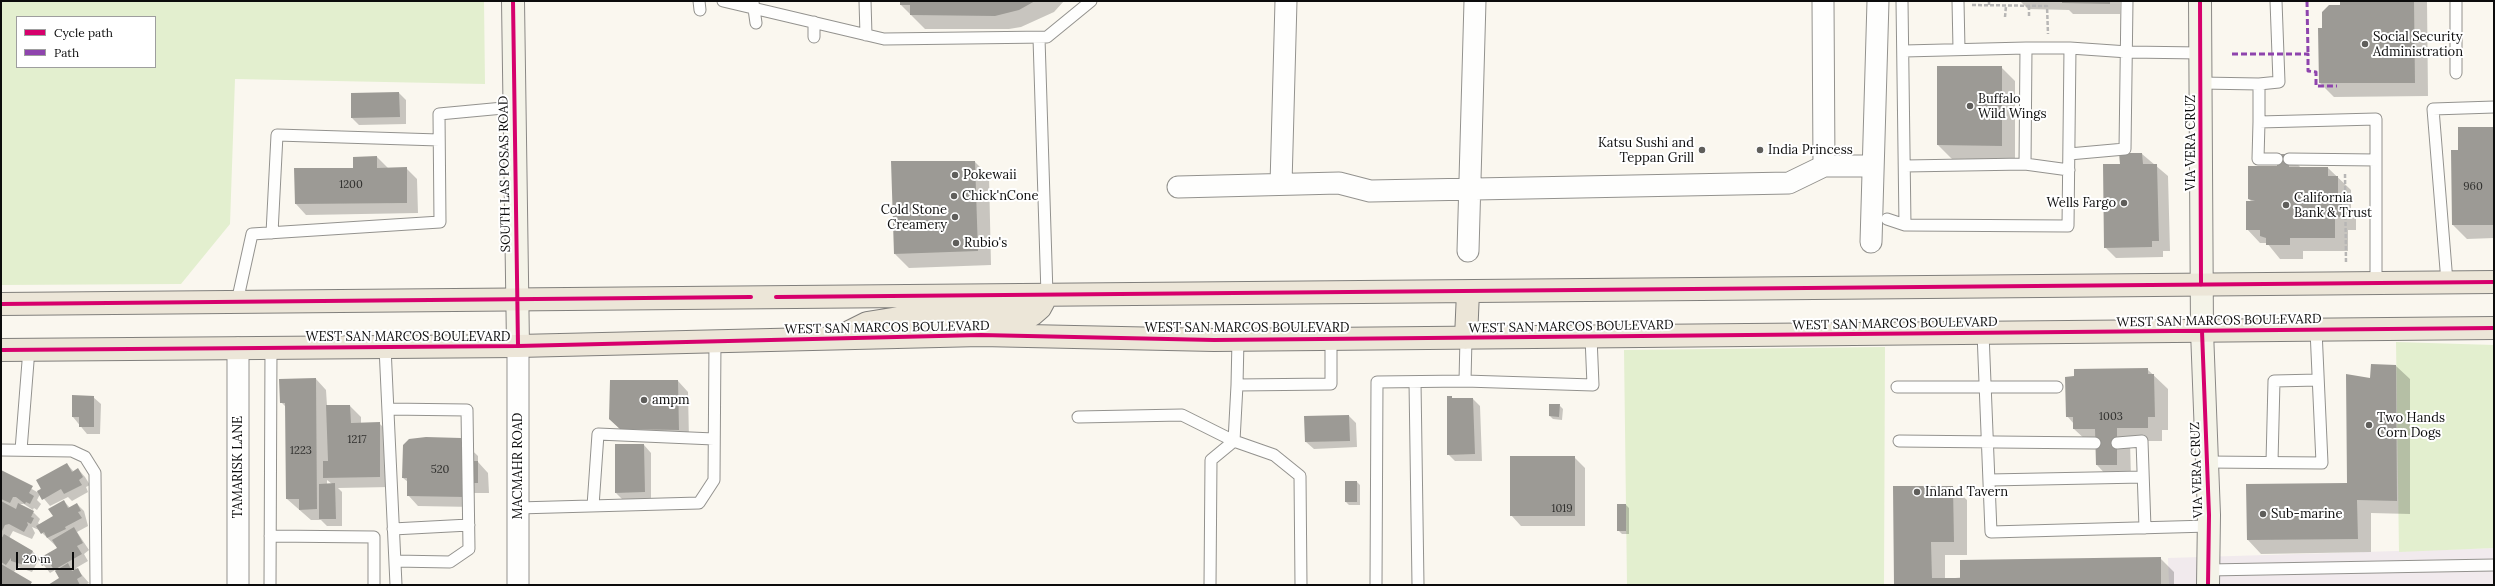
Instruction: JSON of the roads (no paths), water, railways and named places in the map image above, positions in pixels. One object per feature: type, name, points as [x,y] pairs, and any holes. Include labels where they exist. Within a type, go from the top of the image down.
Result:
[{"type":"main road","name":"SOUTH LAS POSAS ROAD","points":[[513,1],[518,346]]},
{"type":"main road","name":"VIA VERA CRUZ","points":[[2200,1],[2201,285],[2209,526],[2208,577]]},
{"type":"main road","points":[[1,304],[2494,282]]},
{"type":"main road","points":[[1466,338],[1468,292]]},
{"type":"main road","points":[[835,339],[867,324],[905,317],[1007,317],[1032,315],[1040,308],[1047,295]]},
{"type":"main road","name":"WEST SAN MARCOS BOULEVARD","points":[[1,350],[518,346],[981,335],[1238,340],[2494,328]]},
{"type":"street","points":[[1281,184],[1286,1]]},
{"type":"street","points":[[1468,251],[1475,1]]},
{"type":"street","points":[[1823,1],[1824,166]]},
{"type":"street","points":[[1871,242],[1878,1]]},
{"type":"street","points":[[1178,187],[1339,183],[1370,191],[1789,183],[1824,166],[1873,166]]},
{"type":"street","name":"MACMAHR ROAD","points":[[518,346],[518,585]]},
{"type":"street","name":"TAMARISK LANE","points":[[238,348],[238,585]]},
{"type":"lane","points":[[723,1],[752,4],[814,22],[884,39],[1047,38],[1091,1]]},
{"type":"lane","points":[[865,1],[866,35]]},
{"type":"lane","points":[[1902,1],[1904,51],[1905,225]]},
{"type":"lane","points":[[2069,154],[2125,149],[2128,52],[2127,1]]},
{"type":"lane","points":[[2200,83],[2259,84],[2279,82],[2276,1]]},
{"type":"lane","points":[[2456,1],[2456,73]]},
{"type":"lane","points":[[752,4],[756,23]]},
{"type":"lane","points":[[1958,4],[1958,50]]},
{"type":"lane","points":[[814,22],[814,37]]},
{"type":"lane","points":[[1039,38],[1047,295]]},
{"type":"lane","points":[[2025,164],[2026,48]]},
{"type":"lane","points":[[1904,51],[2070,48],[2128,52],[2200,54]]},
{"type":"lane","points":[[1887,219],[1905,225],[2068,226],[2070,48]]},
{"type":"lane","points":[[2259,84],[2258,159],[2277,159]]},
{"type":"lane","points":[[238,302],[252,234],[440,222],[439,114],[514,107]]},
{"type":"lane","points":[[2447,282],[2433,109],[2494,107]]},
{"type":"lane","points":[[2259,122],[2376,119],[2376,283]]},
{"type":"lane","points":[[272,233],[278,135],[439,140]]},
{"type":"lane","points":[[2289,159],[2376,160]]},
{"type":"lane","points":[[1905,166],[2025,164],[2069,170]]},
{"type":"lane","points":[[2207,462],[2322,463],[2316,330]]},
{"type":"lane","points":[[1983,333],[1991,532],[2209,526]]},
{"type":"lane","points":[[1376,585],[1376,382],[1465,381],[1593,384],[1591,337]]},
{"type":"lane","points":[[1465,381],[1466,338]]},
{"type":"lane","points":[[1236,385],[1331,384],[1331,339]]},
{"type":"lane","points":[[1210,585],[1211,460],[1234,440],[1238,340]]},
{"type":"lane","points":[[518,508],[699,503],[714,480],[716,341]]},
{"type":"lane","points":[[385,347],[396,585]]},
{"type":"lane","points":[[270,585],[271,348]]},
{"type":"lane","points":[[21,450],[29,349]]},
{"type":"lane","points":[[2272,462],[2274,381],[2318,380]]},
{"type":"lane","points":[[1415,382],[1418,585]]},
{"type":"lane","points":[[1897,387],[2057,387]]},
{"type":"lane","points":[[388,409],[468,410],[469,549],[450,562],[395,561]]},
{"type":"lane","points":[[1078,417],[1182,415],[1234,440],[1274,455],[1300,476],[1301,585]]},
{"type":"lane","points":[[593,506],[598,434],[714,439]]},
{"type":"lane","points":[[1899,441],[1987,444],[2096,443]]},
{"type":"lane","points":[[2117,442],[2142,441],[2145,528]]},
{"type":"lane","points":[[1,450],[72,451],[85,457],[96,473],[96,585]]},
{"type":"lane","points":[[1989,480],[2143,477]]},
{"type":"lane","points":[[394,529],[469,525]]},
{"type":"lane","points":[[270,536],[374,537],[374,585]]},
{"type":"lane","points":[[2208,577],[2494,565]]},
{"type":"place","name":"Social Security Administration","points":[[2365,44]]},
{"type":"place","name":"Buffalo Wild Wings","points":[[1970,106]]},
{"type":"place","name":"Katsu Sushi and Teppan Grill","points":[[1702,150]]},
{"type":"place","name":"India Princess","points":[[1760,150]]},
{"type":"place","name":"Pokewaii","points":[[955,175]]},
{"type":"place","name":"Chick'nCone","points":[[954,196]]},
{"type":"place","name":"Wells Fargo","points":[[2124,203]]},
{"type":"place","name":"California Bank & Trust","points":[[2286,205]]},
{"type":"place","name":"Cold Stone Creamery","points":[[955,217]]},
{"type":"place","name":"Rubio's","points":[[956,243]]},
{"type":"place","name":"ampm","points":[[644,400]]},
{"type":"place","name":"Two Hands Corn Dogs","points":[[2369,425]]},
{"type":"place","name":"Inland Tavern","points":[[1917,492]]},
{"type":"place","name":"Sub-marine","points":[[2263,514]]}]
